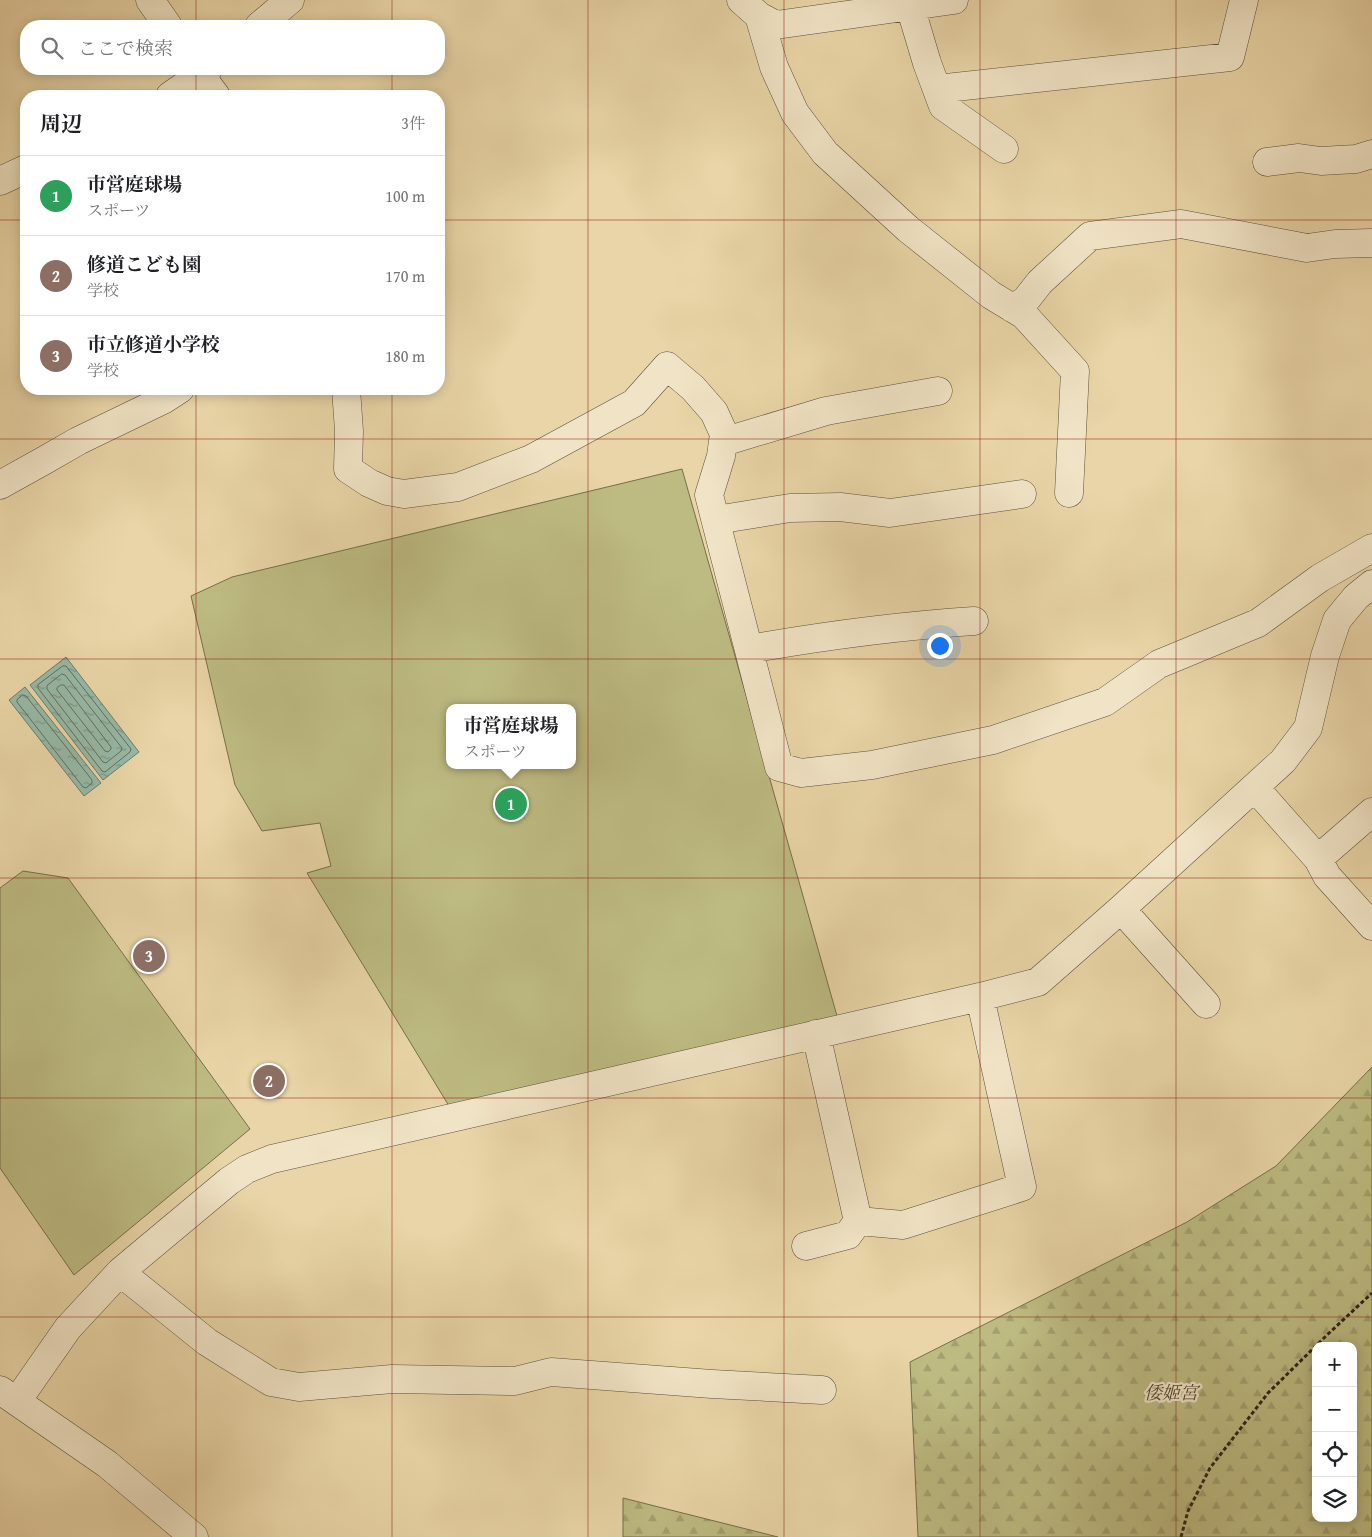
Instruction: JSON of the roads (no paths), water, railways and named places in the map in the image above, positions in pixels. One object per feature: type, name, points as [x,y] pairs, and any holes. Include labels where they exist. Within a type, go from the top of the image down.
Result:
[{"type":"street","points":[[150,0],[164,20]]},
{"type":"street","points":[[266,20],[290,0]]},
{"type":"street","points":[[750,8],[776,25],[954,0]]},
{"type":"street","points":[[937,89],[1230,58],[1244,0]]},
{"type":"street","points":[[910,6],[927,63],[943,106],[1004,149]]},
{"type":"street","points":[[750,8],[774,67],[796,113],[824,153],[908,229],[991,295],[1024,315],[1075,370],[1069,492]]},
{"type":"street","points":[[181,90],[205,77]]},
{"type":"street","points":[[1267,162],[1299,158],[1321,161],[1347,159],[1372,154]]},
{"type":"street","points":[[0,181],[20,172]]},
{"type":"street","points":[[1012,308],[1025,301],[1040,282],[1090,236],[1181,224],[1307,248],[1335,244],[1372,243]]},
{"type":"street","points":[[346,395],[349,431],[348,469],[387,491],[404,494],[458,487],[531,459],[634,403],[667,366],[694,388],[714,412],[724,434],[721,456],[709,495],[779,767],[801,773],[872,765],[993,740],[1105,702],[1159,664],[1258,623],[1320,578],[1372,548]]},
{"type":"street","points":[[724,442],[826,411],[938,391]]},
{"type":"street","points":[[0,485],[78,441],[171,395]]},
{"type":"street","points":[[716,520],[790,508],[840,507],[890,513],[1022,494]]},
{"type":"street","points":[[194,1537],[107,1464],[8,1396],[120,1272],[229,1181],[247,1168],[272,1159],[980,997],[1038,982],[1283,761],[1308,728],[1325,656],[1337,620],[1356,597],[1372,584]]},
{"type":"street","points":[[749,649],[823,636],[925,624],[974,621]]},
{"type":"street","points":[[1255,788],[1318,859],[1327,876],[1372,926]]},
{"type":"street","points":[[1318,859],[1372,812]]},
{"type":"street","points":[[1121,909],[1206,1004]]},
{"type":"street","points":[[858,1221],[903,1225],[1022,1187],[980,997]]},
{"type":"street","points":[[806,1246],[848,1235],[858,1221],[816,1034]]},
{"type":"street","points":[[120,1272],[207,1342],[271,1382],[299,1387],[392,1379],[515,1381],[551,1372],[822,1390]]},
{"type":"water","points":[[66,657],[139,752],[103,780],[30,685]]},
{"type":"water","points":[[25,687],[101,783],[84,796],[9,700]]},
{"type":"place","name":"市営庭球場","points":[[511,804]]},
{"type":"place","name":"市立修道小学校","points":[[149,956]]},
{"type":"place","name":"修道こども園","points":[[269,1081]]},
{"type":"park label","name":"倭姬宮","points":[[1171,1392]]}]
